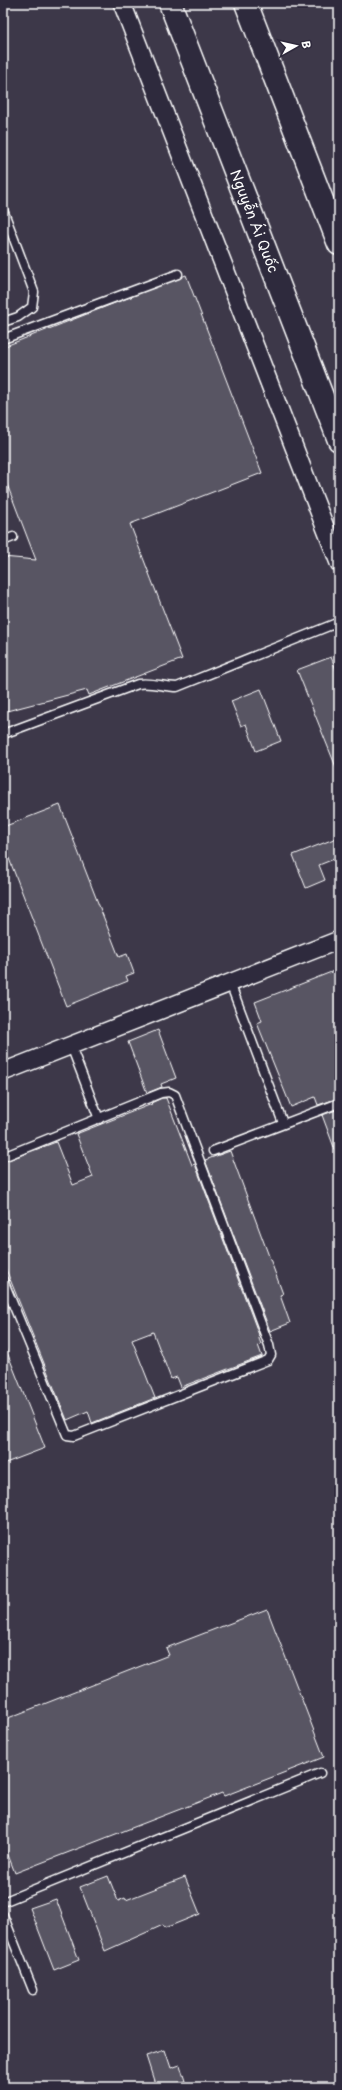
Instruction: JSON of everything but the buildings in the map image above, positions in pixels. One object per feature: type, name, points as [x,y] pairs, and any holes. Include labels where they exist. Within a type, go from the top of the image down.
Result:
[{"type":"main road","name":"Nguyễn Ái Quốc","points":[[170,3],[339,440]]},
{"type":"main road","points":[[246,3],[339,244]]},
{"type":"street","points":[[122,3],[339,562]]},
{"type":"street","points":[[3,1072],[339,940]]},
{"type":"lane","points":[[3,210],[34,292],[32,308],[18,317],[3,322]]},
{"type":"lane","points":[[3,339],[178,274]]},
{"type":"lane","points":[[3,541],[13,537]]},
{"type":"lane","points":[[3,734],[138,684],[149,683],[166,687],[177,687],[339,622]]},
{"type":"lane","points":[[230,983],[283,1123]]},
{"type":"lane","points":[[71,1046],[99,1118]]},
{"type":"lane","points":[[3,1157],[161,1093],[169,1092],[175,1095],[270,1345],[271,1355],[268,1360],[74,1436],[67,1435],[3,1280]]},
{"type":"lane","points":[[213,1151],[283,1123],[339,1103]]},
{"type":"lane","points":[[3,1902],[320,1773]]},
{"type":"lane","points":[[3,1915],[32,1990]]},
{"type":"shaded area","points":[[3,3],[339,3],[339,2087],[3,2087]]}]
